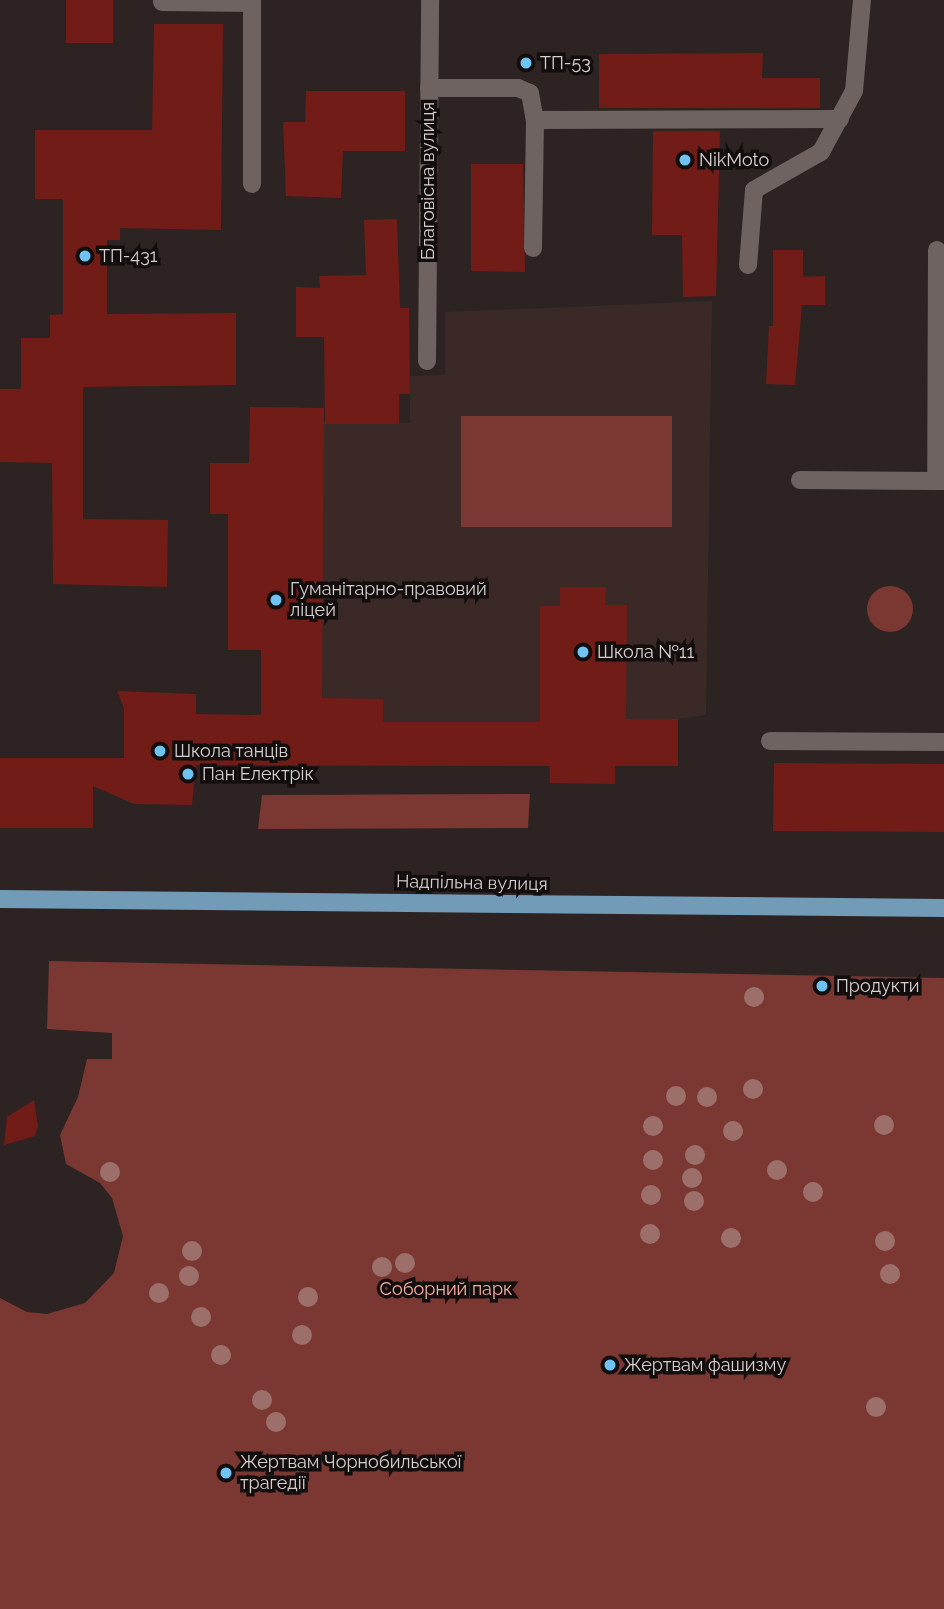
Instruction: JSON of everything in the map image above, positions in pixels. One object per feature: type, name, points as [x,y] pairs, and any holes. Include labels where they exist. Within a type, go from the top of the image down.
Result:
[{"type":"main road","name":"Надпільна вулиця","points":[[0,899],[944,908]]},
{"type":"street","name":"Благовісна вулиця","points":[[428,361],[429,0]]},
{"type":"street","points":[[748,265],[754,190],[821,152],[840,119],[858,78],[862,0]]},
{"type":"street","points":[[162,2],[252,1],[252,184]]},
{"type":"street","points":[[429,88],[518,88],[530,93],[535,120],[533,248]]},
{"type":"street","points":[[535,120],[840,119]]},
{"type":"street","points":[[800,480],[940,481],[937,250]]},
{"type":"street","points":[[770,741],[944,742]]},
{"type":"shaded area","points":[[712,301],[706,715],[678,719],[678,766],[615,766],[615,784],[550,783],[549,766],[248,765],[248,715],[261,714],[261,650],[228,514],[210,514],[210,463],[249,463],[278,417],[278,407],[297,407],[297,421],[410,423],[410,376],[445,375],[445,312]]},
{"type":"green space","points":[[461,416],[672,416],[672,527],[461,527]]},
{"type":"green space","points":[[890,586],[906,593],[913,609],[906,625],[890,632],[874,625],[867,609],[874,593]]},
{"type":"green space","points":[[530,794],[528,828],[258,829],[262,795]]},
{"type":"green space","name":"Соборний парк","points":[[49,961],[944,978],[944,1609],[0,1609],[0,1298],[27,1312],[47,1314],[85,1303],[114,1273],[123,1236],[112,1198],[100,1183],[66,1164],[60,1135],[78,1097],[87,1059],[112,1059],[112,1033],[47,1029]]},
{"type":"building","points":[[66,0],[113,0],[113,43],[66,43]]},
{"type":"building","points":[[154,24],[223,24],[221,230],[120,228],[120,240],[107,240],[107,314],[236,313],[236,385],[83,387],[83,519],[168,520],[167,587],[53,584],[52,463],[0,462],[0,389],[21,389],[21,338],[50,338],[50,315],[63,314],[63,199],[35,199],[35,130],[152,130]]},
{"type":"building","points":[[763,53],[762,78],[820,78],[820,108],[599,108],[599,54]]},
{"type":"building","points":[[306,91],[405,91],[405,151],[343,151],[341,198],[286,196],[283,122],[305,122]]},
{"type":"building","points":[[653,131],[720,131],[716,296],[683,297],[682,235],[652,235]]},
{"type":"building","points":[[471,164],[523,164],[525,272],[471,271]]},
{"type":"building","points":[[397,219],[400,308],[409,308],[410,394],[399,394],[399,424],[325,424],[324,337],[296,337],[296,287],[320,288],[319,276],[366,275],[364,220]]},
{"type":"building","points":[[773,250],[803,250],[803,277],[825,276],[825,305],[802,305],[795,385],[766,384],[769,326],[773,326]]},
{"type":"building","points":[[250,407],[324,408],[322,698],[383,699],[383,722],[540,722],[540,606],[560,606],[560,587],[606,587],[605,605],[627,605],[626,719],[678,719],[678,766],[615,766],[615,784],[550,783],[550,766],[196,765],[192,805],[134,804],[93,786],[93,828],[0,828],[0,758],[124,758],[124,708],[117,691],[196,694],[196,714],[261,715],[261,650],[228,650],[228,514],[210,514],[210,463],[249,463]]},
{"type":"building","points":[[774,763],[944,764],[944,832],[773,831]]},
{"type":"building","points":[[34,1100],[38,1126],[35,1136],[4,1145],[7,1117]]},
{"type":"place","name":"ТП-53","points":[[526,63]]},
{"type":"place","name":"NikMoto","points":[[685,160]]},
{"type":"place","name":"ТП-431","points":[[85,256]]},
{"type":"place","name":"Гуманітарно-правовий ліцей","points":[[276,600]]},
{"type":"place","name":"Школа №11","points":[[583,652]]},
{"type":"place","name":"Школа танців","points":[[160,751]]},
{"type":"place","name":"Пан Електрік","points":[[188,774]]},
{"type":"place","name":"Продукти","points":[[822,986]]},
{"type":"place","name":"Жертвам фашизму","points":[[610,1365]]},
{"type":"place","name":"Жертвам Чорнобильської трагедії","points":[[226,1473]]}]
